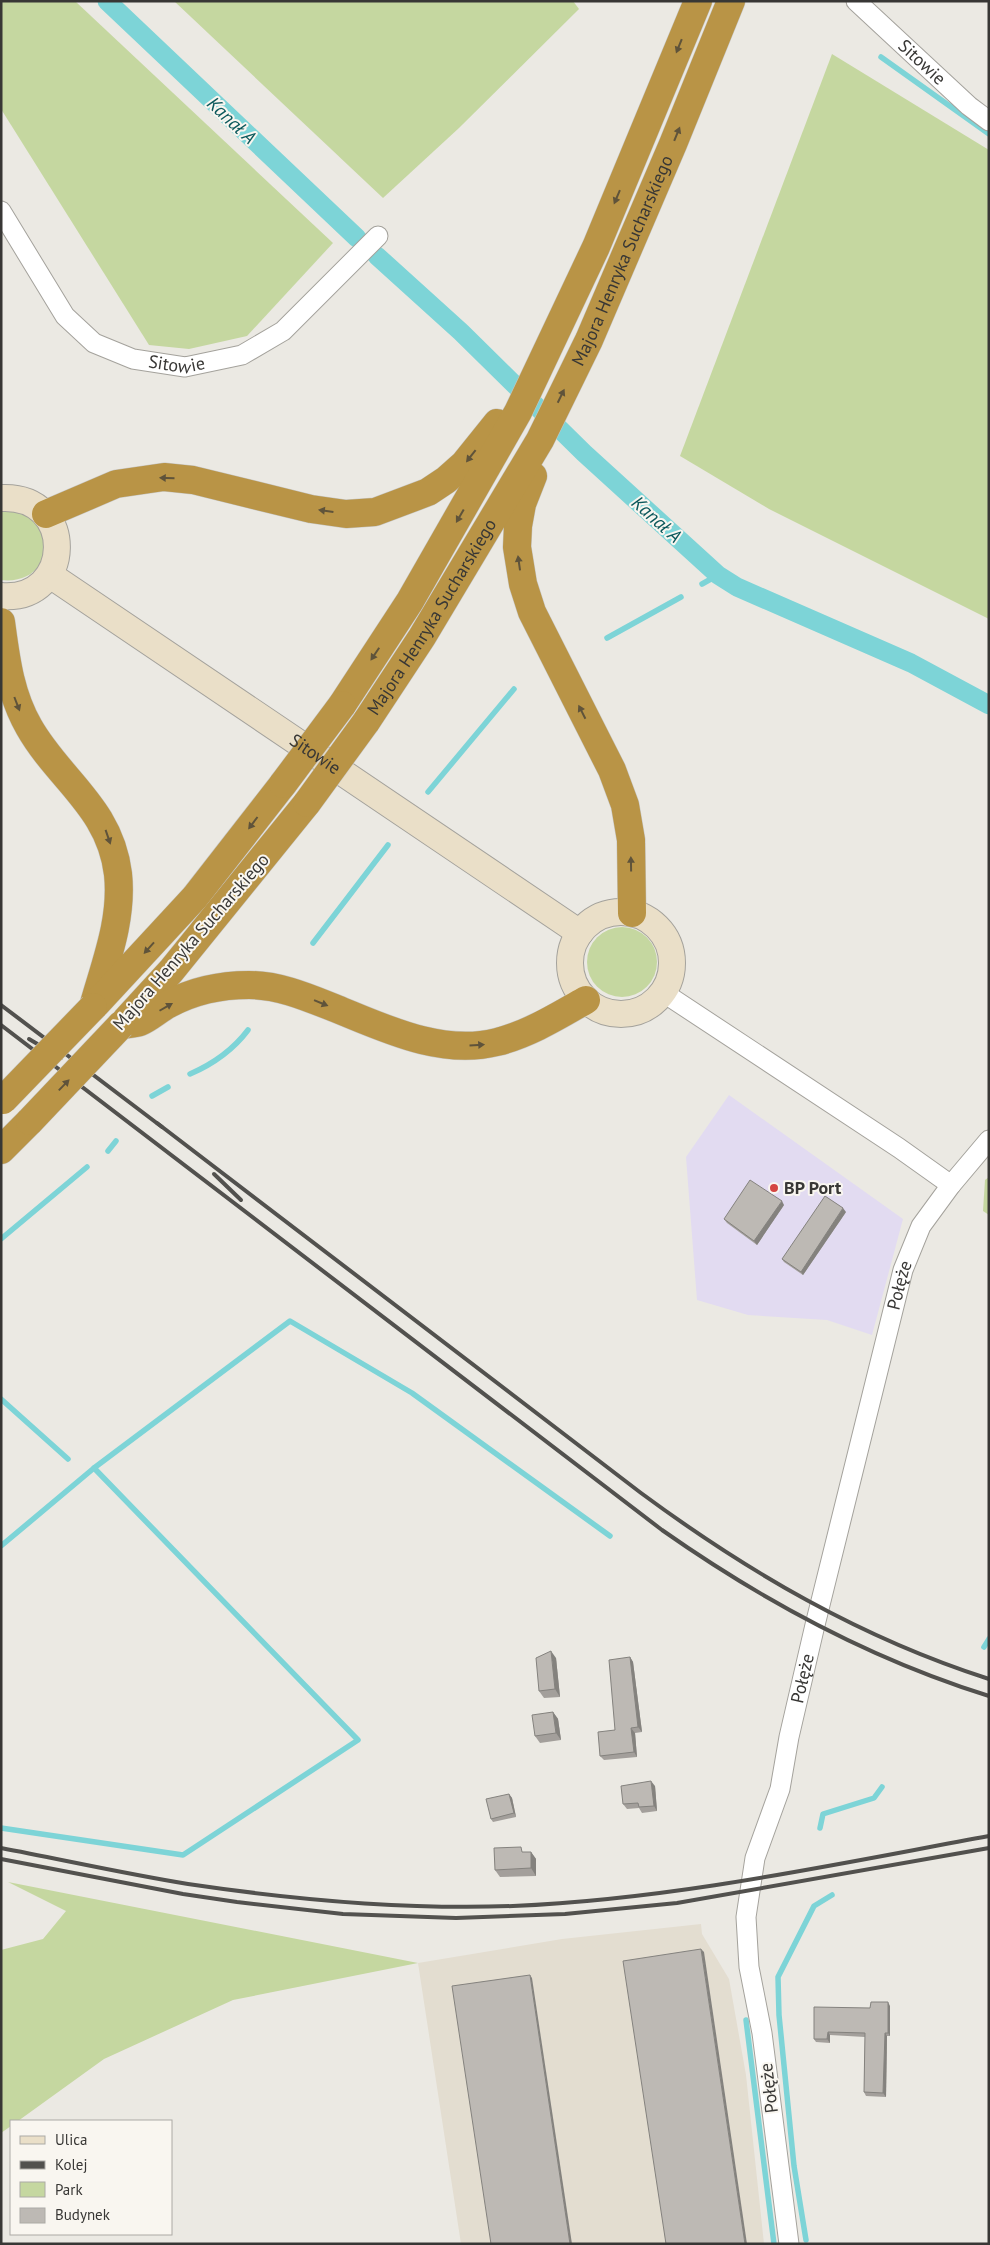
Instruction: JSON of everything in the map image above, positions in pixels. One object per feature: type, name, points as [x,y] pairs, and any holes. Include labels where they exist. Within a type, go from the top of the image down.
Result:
[{"type":"highway","name":"Majora Henryka Sucharskiego","points":[[2,1101],[143,956],[195,897],[283,784],[342,704],[420,584],[518,412],[596,247],[698,1]]},
{"type":"highway","name":"Majora Henryka Sucharskiego","points":[[1,1150],[122,1025],[177,964],[307,803],[366,722],[422,637],[540,440],[589,340],[732,1]]},
{"type":"highway","points":[[46,514],[116,484],[164,477],[193,480],[311,508],[346,514],[376,512],[428,492],[446,480],[464,464],[497,423],[518,412]]},
{"type":"highway","points":[[540,440],[542,454],[522,504],[518,526],[518,564],[526,599],[612,770],[625,805],[631,840],[632,913]]},
{"type":"highway","points":[[1,622],[8,676],[20,712],[43,748],[95,811],[105,828],[114,852],[118,874],[117,917],[93,1007]]},
{"type":"highway","points":[[122,1025],[140,1022],[170,1004],[193,994],[221,986],[251,985],[273,987],[300,995],[404,1035],[451,1045],[475,1045],[497,1042],[521,1034],[586,1000]]},
{"type":"street","name":"Sitowie","points":[[856,1],[969,106],[989,121]]},
{"type":"street","name":"Sitowie","points":[[1,211],[65,316],[94,343],[133,360],[185,366],[242,355],[283,331],[378,236]]},
{"type":"street","points":[[1,498],[24,500],[36,505],[46,514],[53,525],[57,537],[58,550],[50,575],[32,591],[22,595],[1,596]]},
{"type":"street","name":"Sitowie","points":[[50,575],[580,933]]},
{"type":"street","points":[[608,913],[632,913],[652,922],[660,930],[669,944],[673,961],[672,972],[664,992],[655,1002],[633,1013],[608,1013],[596,1008],[586,1000],[573,980],[570,968],[574,944],[580,933],[597,918],[608,913]]},
{"type":"street","points":[[664,992],[899,1148],[951,1185]]},
{"type":"street","name":"Połęże","points":[[789,2244],[762,2033],[746,1943],[746,1917],[751,1880],[760,1841],[780,1789],[789,1737],[815,1625],[903,1270],[921,1226],[951,1185],[989,1140]]},
{"type":"shaded area","name":"BP Port","points":[[729,1095],[903,1219],[872,1335],[827,1320],[748,1315],[697,1300],[686,1157]]},
{"type":"shaded area","points":[[701,1924],[702,1934],[729,1979],[746,2075],[764,2244],[461,2244],[418,1963],[562,1939]]},
{"type":"green space","points":[[1,1],[75,1],[333,243],[247,336],[189,349],[149,345],[1,109]]},
{"type":"green space","points":[[174,1],[573,1],[579,9],[459,128],[383,198]]},
{"type":"green space","points":[[832,54],[989,150],[989,619],[769,509],[680,456]]},
{"type":"green space","points":[[1,511],[22,512],[29,516],[40,530],[44,541],[42,560],[31,574],[23,578],[1,580]]},
{"type":"green space","points":[[622,927],[635,930],[647,937],[654,949],[657,962],[654,975],[647,987],[635,994],[622,997],[609,994],[597,987],[590,975],[587,962],[590,949],[597,937],[609,930]]},
{"type":"green space","points":[[989,1177],[989,1215],[983,1211],[985,1180]]},
{"type":"green space","points":[[8,1882],[418,1963],[233,2000],[104,2059],[19,2120],[10,2120],[10,2127],[1,2133],[1,1950],[43,1939],[66,1911]]},
{"type":"building","points":[[750,1180],[782,1201],[754,1241],[724,1219]]},
{"type":"building","points":[[825,1196],[843,1208],[801,1272],[782,1259]]},
{"type":"building","points":[[551,1651],[555,1689],[539,1691],[536,1658]]},
{"type":"building","points":[[630,1657],[638,1727],[631,1728],[634,1752],[600,1756],[598,1732],[615,1730],[609,1660]]},
{"type":"building","points":[[553,1712],[556,1733],[535,1736],[532,1715]]},
{"type":"building","points":[[651,1781],[654,1806],[639,1807],[638,1803],[623,1804],[621,1786]]},
{"type":"building","points":[[509,1794],[514,1813],[491,1819],[486,1799]]},
{"type":"building","points":[[521,1847],[522,1852],[531,1852],[531,1868],[495,1870],[494,1848]]},
{"type":"building","points":[[701,1949],[745,2244],[666,2244],[623,1961]]},
{"type":"building","points":[[530,1975],[570,2244],[491,2244],[452,1986]]},
{"type":"building","points":[[871,2002],[888,2002],[888,2033],[885,2033],[883,2093],[864,2092],[865,2033],[828,2032],[827,2039],[814,2039],[814,2007],[870,2008]]},
{"type":"waterway","name":"Kanał A","points":[[107,1],[357,238]]},
{"type":"waterway","points":[[881,57],[989,134]]},
{"type":"waterway","name":"Kanał A","points":[[377,256],[461,332],[584,453],[718,575],[737,587],[911,663],[989,705]]},
{"type":"waterway","points":[[702,584],[718,575]]},
{"type":"waterway","points":[[607,638],[681,597]]},
{"type":"waterway","points":[[428,792],[514,689]]},
{"type":"waterway","points":[[313,943],[388,845]]},
{"type":"waterway","points":[[190,1074],[222,1056],[248,1030]]},
{"type":"waterway","points":[[152,1096],[168,1087]]},
{"type":"waterway","points":[[108,1151],[116,1141]]},
{"type":"waterway","points":[[1,1239],[87,1167]]},
{"type":"waterway","points":[[94,1468],[290,1321],[412,1393],[610,1536]]},
{"type":"waterway","points":[[1,1399],[68,1459]]},
{"type":"waterway","points":[[1,1546],[94,1468],[358,1740],[183,1855],[1,1828]]},
{"type":"waterway","points":[[984,1647],[989,1639]]},
{"type":"waterway","points":[[820,1828],[823,1814],[874,1798],[882,1787]]},
{"type":"waterway","points":[[806,2240],[794,2166],[779,2015],[778,1977],[814,1906],[832,1895]]},
{"type":"waterway","points":[[746,2020],[774,2244]]},
{"type":"railway","points":[[1,1005],[162,1127]]},
{"type":"railway","points":[[1,1025],[662,1530],[700,1556],[778,1604],[860,1646],[945,1681],[989,1696]]},
{"type":"railway","points":[[29,1039],[61,1058]]},
{"type":"railway","points":[[157,1123],[681,1522],[764,1576],[851,1623],[896,1644],[989,1679]]},
{"type":"railway","points":[[214,1174],[241,1200]]},
{"type":"railway","points":[[1,1848],[141,1876],[229,1890],[391,1905],[472,1907],[573,1902],[693,1888],[811,1869],[989,1836]]},
{"type":"railway","points":[[1,1859],[183,1894],[237,1902],[343,1914],[456,1918],[565,1914],[677,1903],[989,1848]]},
{"type":"place","name":"BP Port","points":[[774,1188]]}]
